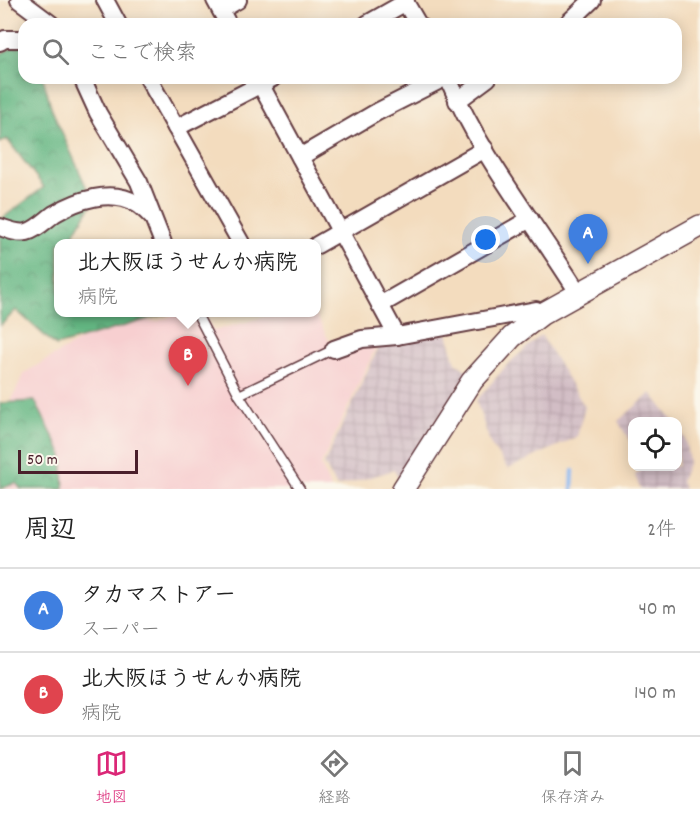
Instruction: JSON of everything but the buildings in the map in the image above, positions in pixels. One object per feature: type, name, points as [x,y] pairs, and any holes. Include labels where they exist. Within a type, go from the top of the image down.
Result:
[{"type":"street","points":[[19,0],[43,18]]},
{"type":"street","points":[[105,0],[115,18]]},
{"type":"street","points":[[221,11],[238,0]]},
{"type":"street","points":[[573,18],[592,0]]},
{"type":"street","points":[[378,18],[405,1],[415,18]]},
{"type":"street","points":[[0,42],[5,39],[18,39]]},
{"type":"street","points":[[85,84],[98,113],[139,182],[162,239]]},
{"type":"street","points":[[151,84],[239,239]]},
{"type":"street","points":[[176,128],[257,84]]},
{"type":"street","points":[[266,84],[300,157],[397,336]]},
{"type":"street","points":[[300,157],[377,112],[432,84]]},
{"type":"street","points":[[451,84],[485,149],[579,294]]},
{"type":"street","points":[[458,101],[480,84]]},
{"type":"street","points":[[321,243],[485,149]]},
{"type":"street","points":[[0,227],[15,232],[29,232],[73,204],[88,199],[111,196],[137,204],[152,217]]},
{"type":"street","points":[[380,305],[530,219]]},
{"type":"street","points":[[403,489],[472,381],[512,337],[542,314],[700,225]]},
{"type":"street","points":[[334,349],[362,339],[397,336],[536,310],[542,314]]},
{"type":"lane","points":[[199,317],[239,395],[294,481],[302,489]]},
{"type":"lane","points":[[239,395],[334,349]]},
{"type":"shaded area","points":[[168,317],[205,317],[213,331],[264,317],[317,317],[336,354],[377,345],[321,465],[331,489],[4,489],[12,399],[24,373],[115,320],[157,321]]},
{"type":"shaded area","points":[[447,333],[456,363],[469,372],[399,478],[394,470],[337,487],[324,464],[380,344]]},
{"type":"shaded area","points":[[541,335],[585,407],[577,437],[508,469],[491,445],[476,401],[507,365]]},
{"type":"shaded area","points":[[651,393],[670,417],[628,417],[628,438],[618,421]]},
{"type":"shaded area","points":[[682,434],[689,461],[681,481],[684,489],[640,489],[635,475],[640,471],[682,471]]},
{"type":"green space","points":[[18,46],[18,84],[45,84],[52,110],[93,202],[71,239],[54,239],[54,317],[155,317],[56,346],[16,310],[0,326],[0,220],[44,187],[7,139],[0,143],[0,54]]},
{"type":"green space","points":[[35,401],[62,454],[64,489],[21,489],[16,483],[0,489],[0,403]]},
{"type":"waterway","points":[[572,489],[573,471]]},
{"type":"place","name":"タカマストアー","points":[[588,264]]},
{"type":"place","name":"北大阪ほうせんか病院","points":[[188,386]]}]
